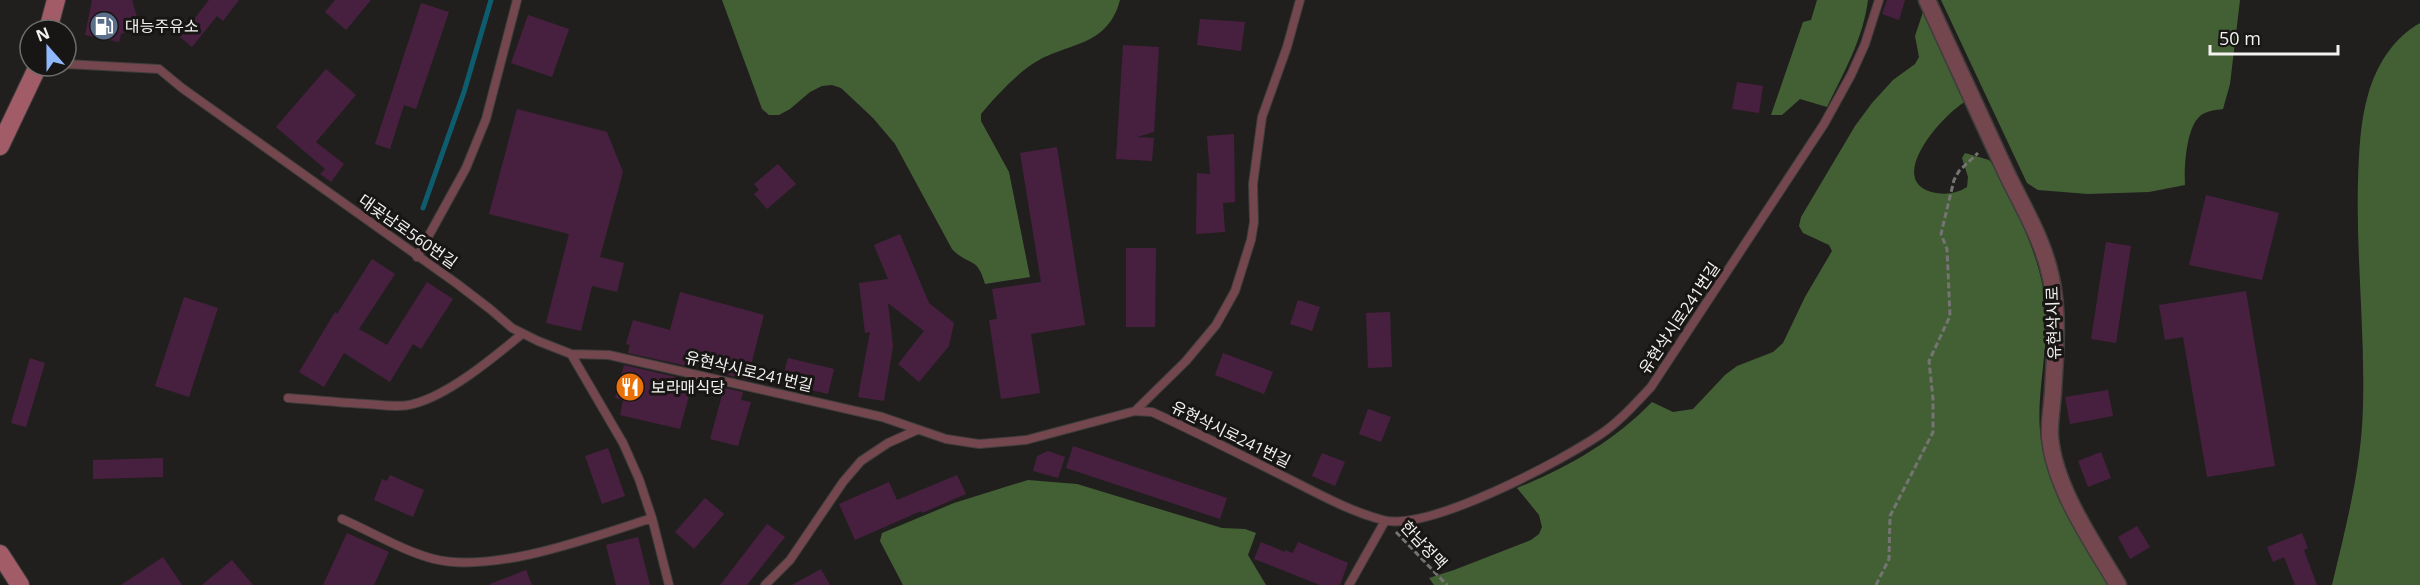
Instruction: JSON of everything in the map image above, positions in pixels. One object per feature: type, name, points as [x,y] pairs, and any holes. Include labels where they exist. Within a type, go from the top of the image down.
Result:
[{"type":"street","points":[[51,18],[56,0]]},
{"type":"street","name":"유현삭시로","points":[[1927,0],[2039,236],[2051,279],[2054,318],[2054,369],[2049,436],[2053,456],[2059,476],[2083,525],[2118,585]]},
{"type":"street","points":[[0,146],[32,78]]},
{"type":"street","points":[[0,554],[20,585]]},
{"type":"lane","points":[[417,257],[466,168],[486,119],[517,0]]},
{"type":"lane","points":[[1135,411],[1186,361],[1216,325],[1235,291],[1251,240],[1254,222],[1253,184],[1262,117],[1287,46],[1300,0]]},
{"type":"lane","name":"유현삭시로241번길","points":[[571,354],[609,355],[882,417],[946,440],[979,444],[1026,440],[1135,411],[1152,412],[1339,504],[1385,521],[1431,516],[1486,494],[1546,465],[1602,433],[1636,403],[1668,363],[1824,124],[1865,44],[1879,0]]},
{"type":"lane","name":"대곶남로560번길","points":[[78,65],[159,69],[182,88],[490,309],[512,328],[571,354]]},
{"type":"lane","points":[[288,398],[385,406],[412,405],[464,378],[522,334]]},
{"type":"lane","points":[[571,354],[623,442],[639,479],[652,518],[669,585]]},
{"type":"lane","points":[[765,585],[790,560],[843,482],[861,461],[888,443],[917,430]]},
{"type":"lane","points":[[342,519],[433,558],[455,563],[479,563],[511,558],[652,518]]},
{"type":"lane","points":[[1349,585],[1385,521]]},
{"type":"path","points":[[1876,585],[1889,559],[1890,516],[1933,432],[1933,399],[1929,361],[1950,316],[1947,249],[1941,234],[1954,180],[1959,171],[1992,140]]},
{"type":"path","name":"한남정맥","points":[[1385,521],[1447,585]]},
{"type":"green space","points":[[722,0],[1120,0],[1107,26],[1098,34],[1032,64],[1008,84],[981,114],[981,121],[1009,172],[1030,277],[985,284],[976,265],[952,249],[895,144],[873,118],[841,88],[832,85],[822,86],[779,115],[769,115],[762,109]]},
{"type":"green space","points":[[1817,0],[1868,0],[1857,42],[1827,107],[1800,99],[1782,115],[1771,115],[1803,22],[1811,20]]},
{"type":"green space","points":[[1941,0],[2240,0],[2230,84],[2223,109],[2205,113],[2195,122],[2187,149],[2185,185],[2149,192],[2088,194],[2038,190],[2027,183]]},
{"type":"green space","points":[[1929,10],[1968,100],[1945,118],[1922,147],[1914,176],[1921,187],[1936,193],[1948,194],[1967,187],[1968,177],[1962,158],[1965,153],[1989,160],[1996,168],[2029,241],[2045,299],[2046,335],[2039,415],[2046,465],[2070,518],[2110,585],[1434,585],[1429,578],[1531,540],[1539,534],[1542,527],[1539,515],[1517,488],[1554,472],[1589,452],[1622,429],[1652,402],[1673,412],[1693,409],[1725,375],[1737,366],[1773,352],[1783,343],[1805,297],[1832,251],[1829,245],[1803,233],[1799,226],[1801,217],[1855,126],[1872,103],[1893,80],[1915,64],[1919,57],[1915,36],[1923,12]]},
{"type":"green space","points":[[2420,23],[2420,585],[2332,585],[2352,496],[2362,428],[2363,349],[2358,181],[2363,116],[2371,84],[2381,63],[2402,36]]},
{"type":"green space","points":[[1028,480],[1077,484],[1222,528],[1245,529],[1256,533],[1248,555],[1266,585],[903,585],[880,541],[882,533],[954,503]]},
{"type":"building","name":"대능주유소","points":[[92,0],[132,0],[140,27],[121,34],[119,42],[85,35]]},
{"type":"building","points":[[209,0],[239,0],[223,21],[217,16],[192,47],[180,37]]},
{"type":"building","points":[[335,0],[371,0],[346,30],[325,12]]},
{"type":"building","points":[[1887,0],[1905,0],[1899,20],[1882,14]]},
{"type":"building","points":[[421,3],[449,12],[416,109],[404,105],[390,149],[375,144]]},
{"type":"building","points":[[528,15],[569,29],[552,77],[511,63]]},
{"type":"building","points":[[1200,19],[1245,22],[1241,51],[1197,45]]},
{"type":"building","points":[[1123,45],[1159,47],[1154,132],[1137,137],[1154,138],[1152,161],[1116,159]]},
{"type":"building","points":[[326,69],[356,95],[316,142],[344,164],[331,182],[320,174],[325,169],[276,127]]},
{"type":"building","points":[[1737,82],[1763,86],[1759,113],[1732,109]]},
{"type":"building","points":[[517,109],[607,132],[623,172],[600,257],[624,263],[617,292],[592,286],[581,331],[546,323],[569,234],[489,214]]},
{"type":"building","points":[[1234,134],[1235,202],[1223,203],[1225,232],[1196,234],[1197,173],[1210,174],[1207,136]]},
{"type":"building","points":[[1057,147],[1085,325],[1031,334],[1040,393],[1001,399],[989,320],[997,319],[992,289],[1041,282],[1020,153]]},
{"type":"building","points":[[778,164],[796,184],[767,209],[754,194],[759,190],[754,184]]},
{"type":"building","points":[[2206,195],[2279,213],[2262,280],[2189,265]]},
{"type":"building","points":[[900,234],[929,303],[954,323],[949,346],[919,382],[898,364],[924,331],[888,303],[893,346],[884,401],[858,397],[870,332],[865,333],[859,283],[888,279],[874,245]]},
{"type":"building","points":[[2106,242],[2131,246],[2116,343],[2091,339]]},
{"type":"building","points":[[1126,248],[1156,248],[1155,327],[1126,327]]},
{"type":"building","points":[[372,259],[395,274],[359,329],[387,345],[427,282],[453,299],[421,349],[413,344],[390,382],[344,353],[324,387],[299,372],[335,312],[337,314]]},
{"type":"building","points":[[2246,291],[2275,466],[2207,477],[2183,337],[2165,340],[2159,305]]},
{"type":"building","points":[[680,292],[764,315],[747,380],[728,375],[729,371],[698,363],[696,368],[628,353],[630,345],[626,344],[633,320],[670,330]]},
{"type":"building","points":[[184,297],[218,308],[189,397],[155,386]]},
{"type":"building","points":[[1298,300],[1320,307],[1312,331],[1290,324]]},
{"type":"building","points":[[1390,312],[1392,367],[1368,368],[1366,313]]},
{"type":"building","points":[[1223,353],[1273,372],[1264,394],[1215,375]]},
{"type":"building","points":[[30,358],[45,363],[26,427],[11,423]]},
{"type":"building","points":[[788,358],[834,369],[828,394],[781,383]]},
{"type":"building","points":[[624,365],[693,381],[680,429],[620,415],[623,400],[615,398]]},
{"type":"building","points":[[724,388],[743,392],[741,400],[751,402],[738,446],[710,439]]},
{"type":"building","points":[[2108,390],[2113,416],[2070,424],[2065,397]]},
{"type":"building","points":[[1368,409],[1391,417],[1381,442],[1359,434]]},
{"type":"building","points":[[1073,446],[1227,498],[1220,519],[1066,468]]},
{"type":"building","points":[[608,448],[625,496],[602,504],[585,456]]},
{"type":"building","points":[[1048,451],[1065,457],[1058,478],[1033,471],[1037,456]]},
{"type":"building","points":[[2101,452],[2111,478],[2088,487],[2078,461]]},
{"type":"building","points":[[1322,453],[1345,462],[1335,486],[1312,476]]},
{"type":"building","points":[[163,458],[163,477],[93,479],[93,460]]},
{"type":"building","points":[[390,475],[424,490],[413,517],[374,500],[382,479],[387,481]]},
{"type":"building","points":[[957,475],[966,494],[855,540],[839,504],[889,482],[897,500]]},
{"type":"building","points":[[705,498],[724,514],[694,549],[675,532]]},
{"type":"building","points":[[767,524],[785,537],[747,585],[720,585]]},
{"type":"building","points":[[2137,526],[2150,547],[2130,559],[2118,537]]},
{"type":"building","points":[[347,533],[389,552],[374,585],[323,585]]},
{"type":"building","points":[[2302,533],[2308,548],[2304,550],[2317,585],[2295,585],[2284,557],[2273,562],[2267,547]]},
{"type":"building","points":[[638,537],[650,585],[616,585],[606,545]]},
{"type":"building","points":[[1261,542],[1293,553],[1298,542],[1348,563],[1340,585],[1320,585],[1254,559]]},
{"type":"building","points":[[163,557],[182,585],[121,585]]},
{"type":"building","points":[[232,560],[253,585],[202,585]]},
{"type":"building","points":[[821,569],[830,585],[792,585]]},
{"type":"building","points":[[526,570],[532,585],[490,585],[490,584]]},
{"type":"waterway","points":[[423,208],[464,92],[491,0]]},
{"type":"place","name":"대능주유소","points":[[104,26]]},
{"type":"place","name":"보라매식당","points":[[630,387]]}]
